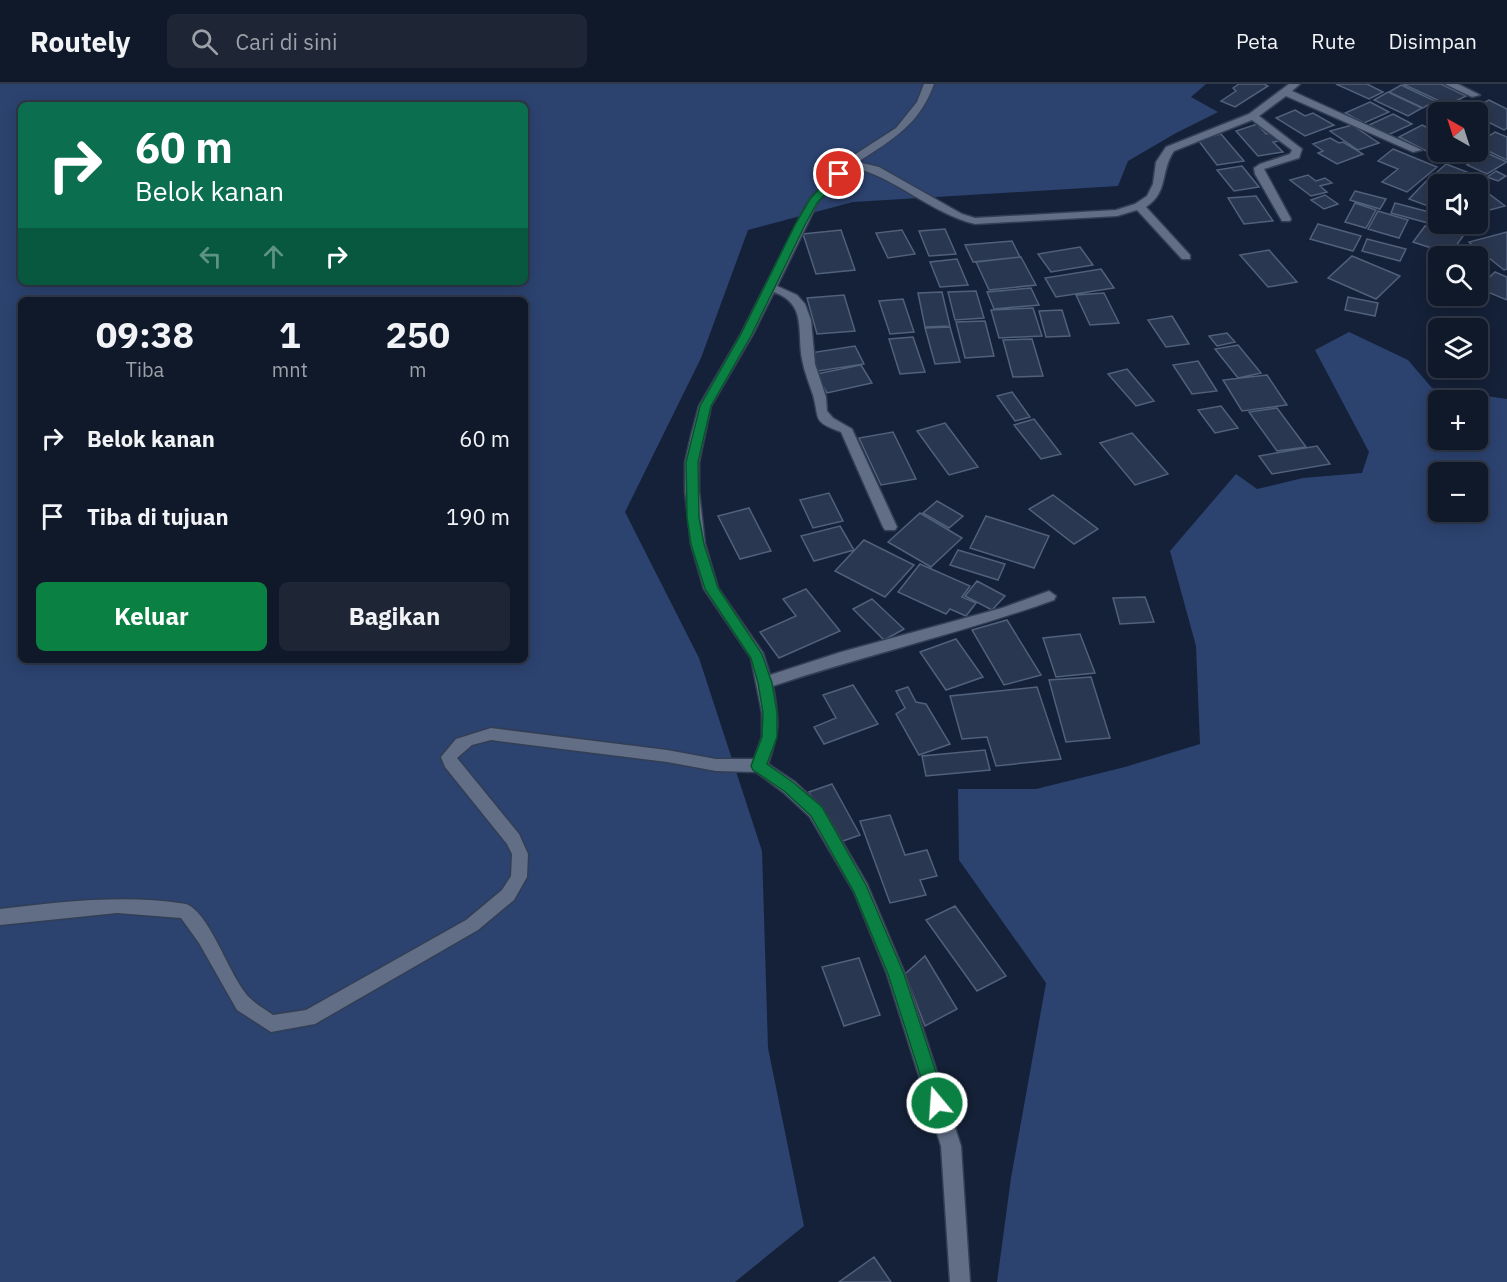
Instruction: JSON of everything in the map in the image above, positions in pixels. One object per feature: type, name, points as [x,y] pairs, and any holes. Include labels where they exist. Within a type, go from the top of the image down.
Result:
[{"type":"street","points":[[759,766],[770,737],[770,713],[765,683],[758,657],[711,589],[698,544],[693,517],[692,472],[697,436],[705,406],[725,375],[813,201],[849,163],[900,130],[922,103],[929,84]]},
{"type":"street","points":[[849,163],[875,169],[958,216],[975,221],[1117,213],[1139,206],[1152,198],[1158,184],[1161,162],[1170,149],[1253,116],[1295,84]]},
{"type":"street","points":[[1450,84],[1475,95]]},
{"type":"street","points":[[1286,92],[1417,150]]},
{"type":"street","points":[[1253,116],[1297,149],[1295,156],[1287,160],[1268,163],[1259,168],[1260,174],[1286,219]]},
{"type":"street","points":[[1139,206],[1186,257]]},
{"type":"street","points":[[770,287],[781,290],[801,306],[807,321],[807,352],[814,386],[820,398],[821,411],[828,422],[846,429],[890,527]]},
{"type":"street","points":[[765,683],[862,652],[1005,612],[1049,596]]},
{"type":"street","points":[[0,917],[124,906],[157,905],[186,911],[205,938],[243,1004],[272,1024],[309,1018],[472,924],[508,895],[519,877],[520,854],[513,839],[453,766],[449,757],[454,748],[466,740],[491,734],[666,756],[716,765],[759,766],[789,787],[816,812],[861,890],[896,974],[951,1146],[960,1246],[960,1282]]},
{"type":"shaded area","points":[[0,84],[1206,84],[1191,97],[1218,112],[1128,161],[1118,186],[853,202],[748,230],[701,358],[625,512],[699,658],[762,851],[768,1048],[804,1226],[735,1282],[0,1282]]},
{"type":"shaded area","points":[[1349,332],[1408,360],[1432,388],[1446,390],[1428,390],[1428,450],[1488,450],[1488,396],[1507,399],[1507,1282],[997,1282],[1011,1178],[1046,983],[959,860],[958,789],[1036,789],[1125,767],[1200,744],[1196,646],[1170,551],[1236,474],[1257,489],[1303,478],[1362,473],[1369,452],[1315,350]]},
{"type":"building","points":[[1239,84],[1268,86],[1235,107],[1221,101],[1236,91],[1233,88]]},
{"type":"building","points":[[1336,84],[1367,84],[1383,92],[1369,99]]},
{"type":"building","points":[[1403,84],[1441,84],[1466,96],[1454,102],[1442,102]]},
{"type":"building","points":[[1401,85],[1435,101],[1428,102],[1428,105],[1423,108],[1389,92]]},
{"type":"building","points":[[1388,92],[1422,108],[1408,116],[1374,100]]},
{"type":"building","points":[[1489,100],[1507,109],[1507,128],[1504,130],[1488,122],[1488,102],[1485,102]]},
{"type":"building","points":[[1370,102],[1389,112],[1364,123],[1345,113]]},
{"type":"building","points":[[1295,110],[1305,116],[1313,113],[1334,125],[1305,136],[1276,118]]},
{"type":"building","points":[[1393,114],[1412,124],[1388,135],[1369,125]]},
{"type":"building","points":[[1257,124],[1266,134],[1272,132],[1280,141],[1273,142],[1283,152],[1258,156],[1236,131]]},
{"type":"building","points":[[1352,125],[1379,143],[1358,150],[1330,131]]},
{"type":"building","points":[[1422,125],[1428,128],[1428,152],[1399,137]]},
{"type":"building","points":[[1495,132],[1507,137],[1507,160],[1488,151],[1488,137]]},
{"type":"building","points":[[1221,134],[1244,161],[1217,165],[1198,140]]},
{"type":"building","points":[[1330,138],[1339,143],[1343,142],[1363,154],[1337,164],[1318,153],[1323,151],[1313,144]]},
{"type":"building","points":[[1393,149],[1437,167],[1407,192],[1382,182],[1398,169],[1378,161]]},
{"type":"building","points":[[1488,153],[1507,162],[1487,174],[1467,165],[1472,162],[1488,162]]},
{"type":"building","points":[[1446,164],[1472,174],[1439,174],[1436,173]]},
{"type":"building","points":[[1242,166],[1259,187],[1234,191],[1217,170]]},
{"type":"building","points":[[1496,171],[1506,176],[1498,181],[1488,176]]},
{"type":"building","points":[[1308,175],[1316,181],[1325,178],[1332,183],[1320,186],[1327,192],[1311,196],[1290,180]]},
{"type":"building","points":[[1428,179],[1428,206],[1409,199]]},
{"type":"building","points":[[1355,191],[1386,199],[1380,209],[1350,200]]},
{"type":"building","points":[[1488,193],[1505,206],[1488,210]]},
{"type":"building","points":[[1325,195],[1338,204],[1324,209],[1311,200]]},
{"type":"building","points":[[1256,196],[1273,221],[1244,224],[1228,198]]},
{"type":"building","points":[[1355,203],[1376,210],[1366,228],[1345,222]]},
{"type":"building","points":[[1395,203],[1428,212],[1428,223],[1391,213]]},
{"type":"building","points":[[1378,211],[1408,220],[1399,238],[1368,229]]},
{"type":"building","points":[[1318,224],[1361,236],[1353,251],[1310,239]]},
{"type":"building","points":[[1425,226],[1428,227],[1428,234],[1465,234],[1456,246],[1428,247],[1413,242]]},
{"type":"building","points":[[945,229],[956,254],[929,256],[919,231]]},
{"type":"building","points":[[841,230],[855,270],[816,274],[803,234]]},
{"type":"building","points":[[902,230],[915,254],[888,258],[876,233]]},
{"type":"building","points":[[1507,232],[1507,269],[1504,270],[1488,257],[1488,246],[1474,246],[1469,242]]},
{"type":"building","points":[[1367,239],[1406,249],[1400,261],[1362,251]]},
{"type":"building","points":[[1012,241],[1020,257],[973,262],[965,245]]},
{"type":"building","points":[[1080,247],[1093,265],[1051,272],[1038,254]]},
{"type":"building","points":[[1269,250],[1297,282],[1268,287],[1240,255]]},
{"type":"building","points":[[1352,256],[1400,276],[1376,299],[1328,278]]},
{"type":"building","points":[[1021,257],[1036,285],[989,290],[976,262]]},
{"type":"building","points":[[957,259],[968,285],[940,287],[930,262]]},
{"type":"building","points":[[1101,269],[1114,288],[1056,297],[1045,278]]},
{"type":"building","points":[[1495,272],[1507,277],[1507,300],[1488,292],[1488,279]]},
{"type":"building","points":[[1031,288],[1039,305],[994,309],[987,292]]},
{"type":"building","points":[[976,291],[984,318],[955,320],[948,292]]},
{"type":"building","points":[[942,292],[950,326],[925,327],[918,293]]},
{"type":"building","points":[[1104,293],[1119,323],[1090,325],[1076,295]]},
{"type":"building","points":[[844,295],[855,331],[817,334],[807,298]]},
{"type":"building","points":[[1348,297],[1378,303],[1375,316],[1345,310]]},
{"type":"building","points":[[903,299],[914,332],[890,334],[879,301]]},
{"type":"building","points":[[1033,308],[1042,336],[999,338],[991,310]]},
{"type":"building","points":[[1062,310],[1070,336],[1046,337],[1039,311]]},
{"type":"building","points":[[1172,316],[1189,344],[1166,347],[1148,320]]},
{"type":"building","points":[[985,321],[994,356],[965,358],[956,322]]},
{"type":"building","points":[[950,327],[960,362],[935,364],[925,328]]},
{"type":"building","points":[[1227,333],[1235,342],[1217,346],[1209,336]]},
{"type":"building","points":[[913,337],[925,372],[900,374],[889,339]]},
{"type":"building","points":[[1032,339],[1043,376],[1013,377],[1003,340]]},
{"type":"building","points":[[1238,345],[1261,373],[1238,378],[1215,349]]},
{"type":"building","points":[[855,346],[864,364],[818,371],[810,353]]},
{"type":"building","points":[[1198,361],[1217,391],[1192,394],[1173,365]]},
{"type":"building","points":[[861,365],[872,383],[827,393],[816,374]]},
{"type":"building","points":[[1127,369],[1154,401],[1136,406],[1108,374]]},
{"type":"building","points":[[1267,375],[1287,405],[1242,411],[1223,380]]},
{"type":"building","points":[[1012,392],[1030,417],[1015,421],[997,396]]},
{"type":"building","points":[[1221,406],[1238,428],[1215,433],[1198,410]]},
{"type":"building","points":[[1277,408],[1306,447],[1277,451],[1249,412]]},
{"type":"building","points":[[1034,419],[1061,454],[1041,459],[1014,425]]},
{"type":"building","points":[[945,423],[978,467],[949,475],[917,431]]},
{"type":"building","points":[[893,432],[916,479],[881,485],[859,438]]},
{"type":"building","points":[[1132,433],[1168,474],[1135,485],[1100,443]]},
{"type":"building","points":[[1317,446],[1330,464],[1272,474],[1259,456]]},
{"type":"building","points":[[829,493],[843,521],[813,528],[800,500]]},
{"type":"building","points":[[1053,495],[1098,529],[1074,544],[1029,509]]},
{"type":"building","points":[[937,501],[963,516],[949,528],[923,513]]},
{"type":"building","points":[[749,508],[771,551],[740,559],[718,516]]},
{"type":"building","points":[[920,513],[962,538],[931,567],[888,542]]},
{"type":"building","points":[[986,516],[1049,536],[1034,568],[970,548]]},
{"type":"building","points":[[840,526],[854,550],[814,561],[801,536]]},
{"type":"building","points":[[864,540],[914,565],[885,597],[835,571]]},
{"type":"building","points":[[958,550],[1005,564],[998,580],[950,565]]},
{"type":"building","points":[[920,564],[970,586],[962,597],[976,603],[966,616],[950,609],[946,614],[898,592]]},
{"type":"building","points":[[977,581],[1005,596],[992,610],[965,596]]},
{"type":"building","points":[[806,589],[840,631],[779,658],[760,632],[796,616],[783,599]]},
{"type":"building","points":[[1145,597],[1154,622],[1120,624],[1113,598]]},
{"type":"building","points":[[872,599],[904,629],[884,640],[853,609]]},
{"type":"building","points":[[1007,620],[1041,675],[1004,685],[972,630]]},
{"type":"building","points":[[1080,634],[1095,673],[1056,677],[1043,638]]},
{"type":"building","points":[[956,639],[983,677],[946,690],[920,652]]},
{"type":"building","points":[[1091,677],[1110,738],[1066,742],[1049,680]]},
{"type":"building","points":[[853,685],[878,724],[824,744],[814,727],[836,718],[823,695]]},
{"type":"building","points":[[908,687],[916,702],[926,704],[950,744],[919,755],[896,714],[905,708],[896,691]]},
{"type":"building","points":[[1037,687],[1061,759],[996,766],[987,737],[962,739],[950,696]]},
{"type":"building","points":[[985,750],[990,770],[926,776],[922,756]]},
{"type":"building","points":[[832,784],[860,835],[837,843],[809,792]]},
{"type":"building","points":[[890,815],[905,855],[927,850],[937,876],[920,880],[926,895],[890,903],[860,821]]},
{"type":"building","points":[[955,906],[1006,976],[977,991],[926,920]]},
{"type":"building","points":[[925,956],[957,1009],[925,1026],[905,974]]},
{"type":"building","points":[[859,958],[880,1015],[844,1026],[822,967]]},
{"type":"building","points":[[874,1257],[891,1282],[839,1282]]},
{"type":"route","points":[[839,174],[813,201],[747,334],[705,406],[692,462],[693,517],[711,589],[758,657],[765,683],[770,713],[770,737],[759,766],[789,787],[816,812],[861,890],[896,974],[937,1103]]}]
